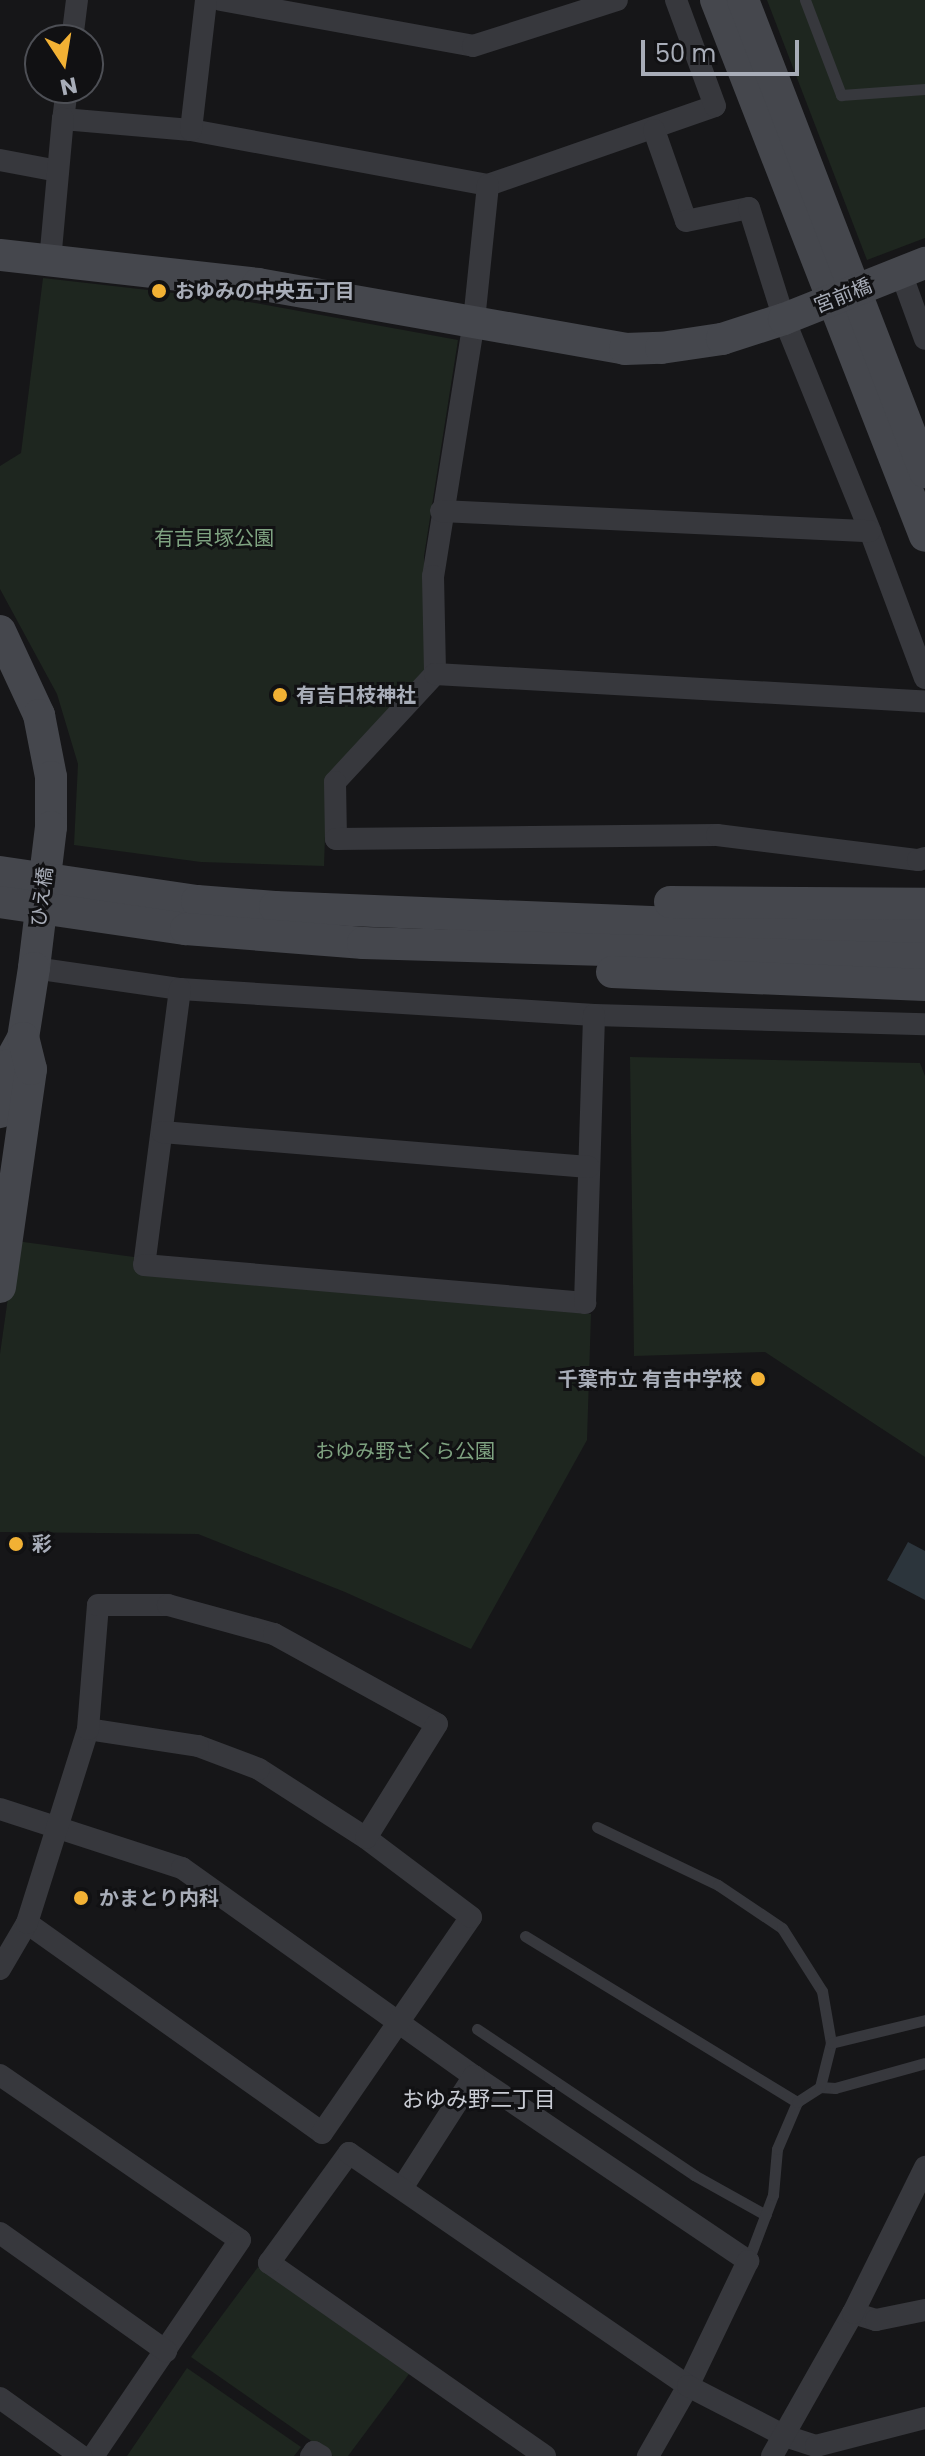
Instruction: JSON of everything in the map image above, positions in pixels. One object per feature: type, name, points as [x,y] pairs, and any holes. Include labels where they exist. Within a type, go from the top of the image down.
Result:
[{"type":"street","points":[[74,24],[77,0]]},
{"type":"street","points":[[191,130],[206,0]]},
{"type":"street","points":[[221,0],[473,46],[617,0]]},
{"type":"street","points":[[63,119],[191,130],[488,185],[654,130],[715,106],[676,0]]},
{"type":"street","points":[[716,0],[925,536]]},
{"type":"street","points":[[743,0],[925,472]]},
{"type":"street","points":[[50,261],[65,104]]},
{"type":"street","points":[[654,130],[686,221],[749,208],[784,319],[870,531],[925,678]]},
{"type":"street","points":[[0,160],[58,171]]},
{"type":"street","points":[[488,185],[474,321],[441,511],[433,576],[435,674],[335,782],[336,839],[717,835],[925,858]]},
{"type":"street","name":"宮前橋","points":[[0,255],[258,284],[625,349],[690,345],[784,319],[913,268]]},
{"type":"street","points":[[913,268],[925,339]]},
{"type":"street","points":[[441,511],[870,531]]},
{"type":"street","name":"ひえ橋","points":[[0,631],[39,715],[51,777],[51,827],[23,1038]]},
{"type":"street","points":[[435,674],[925,701]]},
{"type":"street","points":[[0,872],[197,901],[404,913],[925,933]]},
{"type":"street","points":[[404,913],[518,901],[925,904]]},
{"type":"street","points":[[0,902],[186,929],[363,943],[925,959]]},
{"type":"street","points":[[363,943],[396,957],[440,964],[925,985]]},
{"type":"street","points":[[34,968],[180,989],[594,1015],[925,1024]]},
{"type":"street","points":[[180,989],[144,1265],[585,1303],[594,1015]]},
{"type":"street","points":[[0,1112],[8,1065],[23,1038]]},
{"type":"street","points":[[0,1287],[31,1069],[23,1038]]},
{"type":"street","points":[[162,1132],[589,1167]]},
{"type":"street","points":[[0,1969],[27,1923],[88,1729],[98,1605],[168,1605],[274,1634],[437,1724],[366,1838]]},
{"type":"street","points":[[27,1923],[322,2133],[471,1917],[366,1838],[259,1769],[198,1746],[88,1729]]},
{"type":"street","points":[[0,1809],[182,1868],[474,2076],[748,2261],[688,2386],[648,2456]]},
{"type":"street","points":[[0,2075],[240,2240],[93,2456]]},
{"type":"street","points":[[402,2188],[474,2076]]},
{"type":"street","points":[[545,2456],[269,2263],[349,2153],[688,2386],[785,2436],[816,2446],[925,2418]]},
{"type":"street","points":[[772,2456],[853,2313],[925,2167]]},
{"type":"street","points":[[0,2233],[166,2351]]},
{"type":"street","points":[[853,2313],[876,2320],[925,2310]]},
{"type":"street","points":[[0,2398],[81,2456]]},
{"type":"street","points":[[311,2456],[314,2452],[321,2456]]},
{"type":"lane","points":[[805,0],[841,95],[925,89]]},
{"type":"lane","points":[[597,1827],[718,1885],[782,1928],[822,1991],[831,2043],[820,2087]]},
{"type":"lane","points":[[525,1936],[797,2102]]},
{"type":"lane","points":[[831,2043],[925,2020]]},
{"type":"lane","points":[[477,2029],[694,2175],[766,2215]]},
{"type":"lane","points":[[748,2261],[773,2195],[777,2149],[797,2102],[820,2087],[835,2088],[925,2063]]},
{"type":"green space","points":[[767,0],[925,0],[925,238],[867,260]]},
{"type":"green space","name":"有吉貝塚公園","points":[[43,278],[244,301],[458,340],[424,556],[426,678],[327,777],[324,866],[201,862],[74,845],[78,764],[57,694],[0,589],[0,466],[21,453]]},
{"type":"green space","points":[[630,1057],[920,1063],[925,1076],[925,1457],[765,1352],[634,1356]]},
{"type":"green space","name":"おゆみ野さくら公園","points":[[16,1241],[134,1257],[133,1268],[591,1314],[587,1440],[471,1649],[345,1592],[198,1534],[0,1532],[0,1354]]},
{"type":"green space","points":[[258,2267],[409,2374],[348,2456],[333,2456],[191,2357]]},
{"type":"green space","points":[[187,2368],[301,2447],[294,2456],[127,2456]]},
{"type":"shaded area","points":[[908,1542],[925,1551],[925,1600],[887,1580]]},
{"type":"place","name":"おゆみの中央五丁目","points":[[159,291]]},
{"type":"place","name":"有吉日枝神社","points":[[280,695]]},
{"type":"place","name":"千葉市立 有吉中学校","points":[[758,1379]]},
{"type":"place","name":"彩","points":[[16,1544]]},
{"type":"place","name":"かまとり内科","points":[[81,1898]]},
{"type":"district","name":"おゆみ野二丁目","points":[[479,2100]]}]
